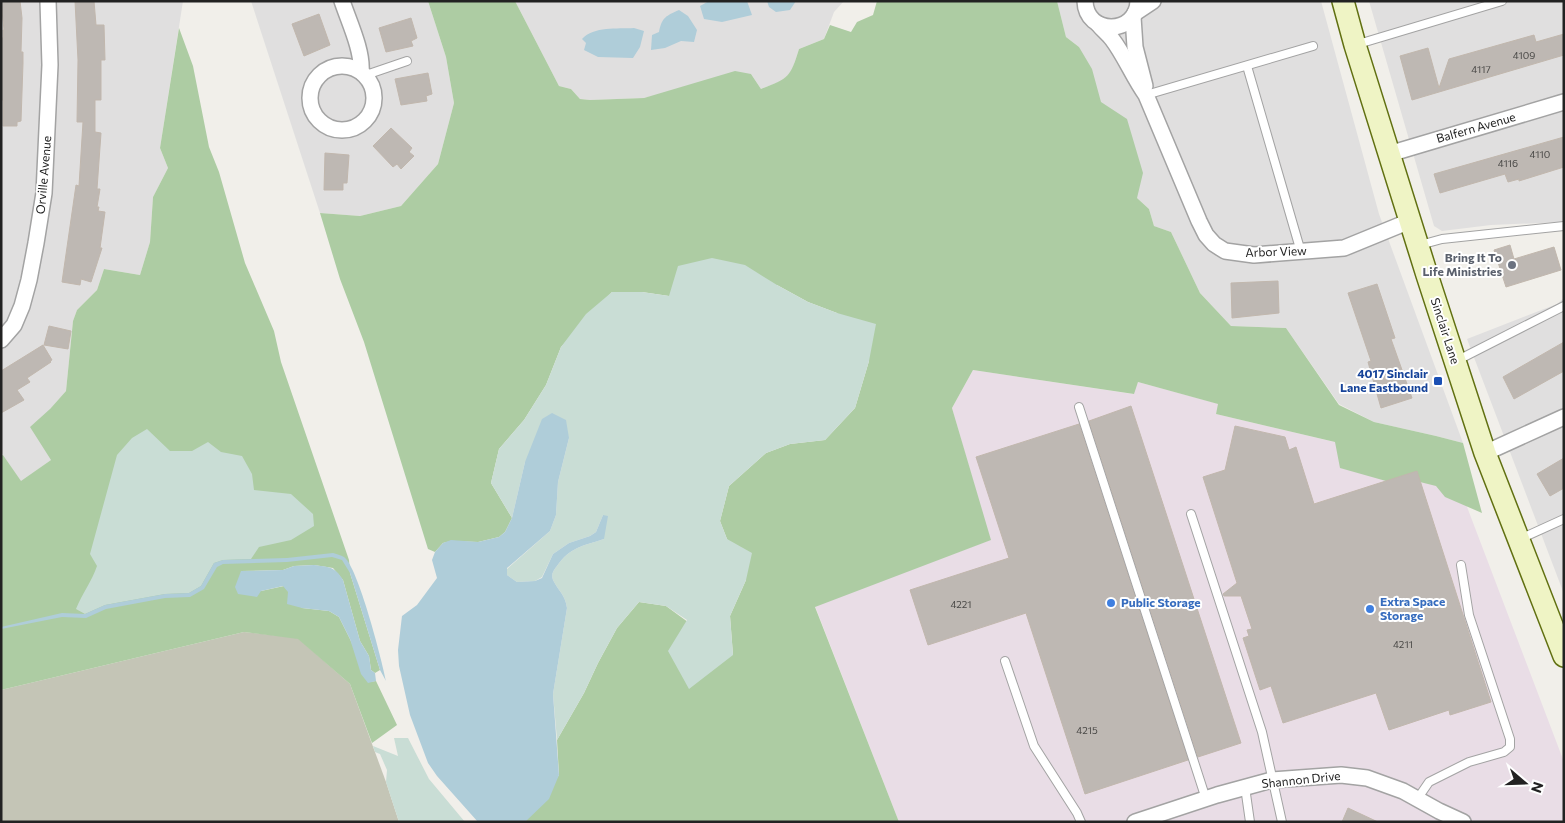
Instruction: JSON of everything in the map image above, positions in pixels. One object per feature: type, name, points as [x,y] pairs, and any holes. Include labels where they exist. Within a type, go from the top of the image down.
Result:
[{"type":"main road","name":"Sinclair Lane","points":[[1343,1],[1410,221],[1485,453],[1519,540],[1559,629],[1564,656]]},
{"type":"street","name":"Orville Avenue","points":[[1,340],[14,325],[22,306],[33,261],[44,193],[50,65],[48,1]]},
{"type":"street","points":[[342,1],[363,73],[374,89],[375,104],[366,120],[352,129],[337,130],[319,121],[310,105],[312,85],[320,74],[336,66],[350,66],[363,73]]},
{"type":"street","name":"Arbor View","points":[[1085,1],[1087,12],[1091,19],[1112,39],[1135,80],[1146,95]]},
{"type":"street","points":[[1098,24],[1107,27],[1126,24],[1135,11],[1153,1]]},
{"type":"street","name":"Arbor View","points":[[1135,11],[1135,48],[1146,95],[1199,221],[1206,235],[1214,244],[1226,251],[1254,255],[1344,248],[1410,221]]},
{"type":"street","name":"Balfern Avenue","points":[[1389,154],[1564,102]]},
{"type":"street","points":[[1485,453],[1564,417]]},
{"type":"street","name":"Shannon Drive","points":[[1142,821],[1206,799],[1272,780],[1322,775],[1352,775],[1367,778],[1403,791],[1463,822]]},
{"type":"lane","points":[[1355,45],[1502,1]]},
{"type":"lane","points":[[1146,95],[1313,46]]},
{"type":"lane","points":[[363,73],[407,61]]},
{"type":"lane","points":[[1247,66],[1301,252]]},
{"type":"lane","points":[[1418,245],[1442,239],[1564,226]]},
{"type":"lane","points":[[1455,362],[1564,306]]},
{"type":"lane","points":[[1079,407],[1206,799]]},
{"type":"lane","points":[[1191,514],[1262,732],[1282,822]]},
{"type":"lane","points":[[1519,540],[1564,519]]},
{"type":"lane","points":[[1418,798],[1429,782],[1469,762],[1504,752],[1510,747],[1510,739],[1469,615],[1461,565]]},
{"type":"lane","points":[[1005,661],[1034,746],[1081,822]]},
{"type":"lane","points":[[1245,787],[1250,822]]},
{"type":"shaded area","points":[[1,1],[183,1],[160,148],[168,168],[153,197],[150,242],[140,275],[104,269],[97,290],[77,310],[73,321],[66,391],[50,409],[51,460],[21,482],[1,452]]},
{"type":"shaded area","points":[[251,1],[428,1],[446,57],[454,103],[438,164],[401,206],[360,216],[320,213]]},
{"type":"shaded area","points":[[515,1],[844,1],[834,12],[824,39],[799,49],[792,71],[782,81],[761,89],[751,74],[644,98],[590,100],[580,99],[571,89],[559,86]]},
{"type":"shaded area","points":[[1057,1],[1321,1],[1379,214],[1463,443],[1374,422],[1339,404],[1286,328],[1231,326],[1200,293],[1171,232],[1154,226],[1149,209],[1137,198],[1079,47],[1066,37]]},
{"type":"shaded area","points":[[1369,1],[1564,1],[1564,222],[1491,225],[1442,231],[1434,226]]},
{"type":"shaded area","points":[[1564,298],[1564,594],[1467,339],[1557,304]]},
{"type":"shaded area","points":[[973,370],[1133,394],[1138,382],[1219,404],[1216,414],[1453,470],[1564,762],[1564,822],[899,822],[815,606],[990,540],[952,408]]},
{"type":"shaded area","points":[[244,632],[298,638],[350,684],[399,822],[1,822],[1,690]]},
{"type":"green space","points":[[428,1],[515,1],[559,86],[571,89],[580,99],[590,100],[644,98],[735,71],[751,74],[761,89],[787,76],[799,49],[824,39],[830,25],[851,32],[857,22],[873,15],[877,1],[1057,1],[1066,37],[1079,47],[1092,69],[1101,102],[1127,119],[1143,173],[1137,198],[1149,209],[1154,226],[1171,232],[1200,293],[1231,326],[1286,328],[1339,405],[1374,422],[1463,443],[1482,513],[1445,497],[1436,486],[1420,482],[1386,481],[1340,468],[1335,442],[1216,414],[1218,404],[1138,382],[1134,394],[973,370],[952,408],[991,540],[815,607],[899,822],[525,822],[559,775],[557,740],[584,693],[617,628],[639,602],[666,606],[733,655],[730,616],[746,580],[720,521],[729,486],[766,453],[790,444],[825,440],[855,408],[869,361],[837,313],[808,302],[777,285],[669,296],[642,292],[612,292],[561,347],[546,385],[524,420],[499,449],[491,483],[512,518],[505,532],[499,537],[478,542],[451,541],[443,543],[435,552],[428,549],[364,342],[340,279],[320,213],[360,216],[401,206],[438,164],[454,103],[446,57]]},
{"type":"green space","points":[[179,28],[193,66],[209,147],[219,172],[245,263],[274,331],[281,362],[349,560],[350,573],[380,670],[375,673],[371,670],[369,656],[360,641],[343,580],[333,568],[314,565],[294,566],[283,570],[241,571],[261,591],[284,586],[302,608],[329,611],[339,617],[368,682],[376,681],[397,725],[372,743],[350,684],[298,639],[244,632],[1,690],[1,456],[3,455],[21,481],[51,460],[30,427],[66,391],[73,321],[77,310],[97,290],[104,269],[140,275],[150,242],[153,197],[168,168],[160,148]]},
{"type":"green space","points":[[712,258],[745,265],[808,302],[837,313],[876,324],[869,361],[855,408],[825,440],[790,444],[766,453],[729,486],[720,521],[727,539],[752,553],[746,580],[730,616],[733,655],[689,689],[668,651],[687,620],[666,606],[639,602],[617,628],[584,693],[557,740],[553,694],[567,608],[563,596],[553,580],[552,574],[554,569],[572,551],[604,539],[603,515],[596,532],[569,543],[553,554],[542,577],[535,581],[517,582],[507,575],[507,569],[550,531],[556,515],[558,482],[569,438],[525,462],[512,518],[491,483],[499,449],[524,420],[546,385],[561,347],[586,314],[612,292],[642,292],[669,296],[678,266]]},
{"type":"green space","points":[[147,429],[170,451],[192,451],[208,442],[221,452],[242,456],[252,474],[254,490],[291,494],[313,514],[314,526],[291,540],[259,547],[251,559],[223,560],[214,563],[201,586],[189,593],[165,594],[105,605],[85,614],[76,609],[97,566],[90,554],[117,455],[132,438]]},
{"type":"green space","points":[[394,738],[408,738],[429,779],[465,822],[399,822],[386,782],[387,770],[380,754],[375,752],[373,746],[398,756]]},
{"type":"water","points":[[709,1],[747,1],[752,15],[722,22],[704,19],[700,6]]},
{"type":"water","points":[[767,1],[796,1],[790,10],[776,12],[769,7]]},
{"type":"water","points":[[679,10],[688,16],[697,30],[694,42],[681,41],[665,48],[651,50],[652,35],[659,32],[665,18]]},
{"type":"water","points":[[634,28],[644,31],[640,47],[633,58],[598,57],[584,50],[586,43],[582,39],[593,32],[606,29]]},
{"type":"water","points":[[552,413],[566,420],[569,438],[558,482],[556,515],[550,531],[507,568],[507,575],[517,582],[535,581],[542,578],[553,554],[569,543],[596,532],[603,515],[608,516],[604,539],[572,551],[554,569],[552,574],[553,580],[563,596],[567,608],[553,694],[559,775],[549,799],[525,822],[478,822],[437,776],[428,763],[410,715],[399,666],[398,650],[402,616],[417,605],[437,578],[432,560],[435,552],[443,543],[451,540],[478,542],[499,537],[505,532],[512,518],[525,462],[542,419]]},
{"type":"water","points":[[333,553],[344,557],[350,564],[356,578],[369,615],[386,681],[380,670],[350,573],[342,560],[332,557],[287,562],[223,564],[217,567],[204,589],[190,597],[165,598],[106,609],[86,618],[62,617],[1,629],[1,627],[62,613],[85,614],[105,605],[165,594],[189,593],[201,586],[214,563],[223,560],[287,558]]},
{"type":"water","points":[[314,565],[334,570],[343,580],[360,641],[369,656],[371,670],[375,673],[376,681],[368,683],[361,674],[350,639],[339,617],[329,611],[287,604],[288,592],[283,586],[261,591],[257,597],[238,594],[235,587],[241,571],[283,570],[294,566]]},
{"type":"building","points":[[1,1],[20,1],[23,63],[21,121],[17,122],[17,126],[3,126],[1,38],[3,38],[4,30]]},
{"type":"building","points":[[75,1],[94,1],[96,25],[104,25],[105,60],[101,60],[101,100],[95,100],[95,132],[101,133],[97,189],[100,189],[97,207],[99,207],[98,211],[105,212],[100,248],[102,248],[91,282],[81,279],[80,285],[62,282],[76,185],[79,186],[83,122],[77,122],[78,60]]},
{"type":"building","points":[[319,14],[330,45],[304,56],[292,24]]},
{"type":"building","points":[[411,18],[417,38],[411,41],[413,46],[386,52],[379,28]]},
{"type":"building","points":[[1564,34],[1564,55],[1412,100],[1400,56],[1428,48],[1439,88],[1449,59],[1534,35],[1536,42]]},
{"type":"building","points":[[428,73],[432,94],[426,96],[427,101],[401,105],[395,79]]},
{"type":"building","points":[[391,128],[412,148],[409,152],[414,156],[401,169],[397,164],[393,167],[373,146]]},
{"type":"building","points":[[1564,137],[1564,167],[1519,181],[1519,179],[1508,182],[1505,174],[1440,193],[1434,174]]},
{"type":"building","points":[[325,153],[349,155],[347,183],[343,183],[343,190],[324,190]]},
{"type":"building","points":[[1510,245],[1514,259],[1554,247],[1561,270],[1506,287],[1494,250]]},
{"type":"building","points":[[1278,281],[1279,313],[1232,318],[1231,283]]},
{"type":"building","points":[[1377,284],[1395,338],[1391,339],[1412,398],[1381,408],[1368,362],[1371,361],[1348,293]]},
{"type":"building","points":[[49,326],[71,331],[68,349],[44,345]]},
{"type":"building","points":[[1564,342],[1564,371],[1514,399],[1503,377]]},
{"type":"building","points":[[43,345],[52,360],[51,362],[27,378],[30,382],[17,390],[24,400],[1,413],[1,371]]},
{"type":"building","points":[[1131,406],[1241,743],[1198,757],[1089,421]]},
{"type":"building","points":[[1079,424],[1188,760],[1085,794],[1026,613],[928,645],[910,590],[1009,558],[976,457]]},
{"type":"building","points":[[1235,426],[1285,437],[1289,450],[1296,447],[1314,504],[1417,471],[1491,702],[1450,715],[1449,710],[1389,730],[1376,693],[1283,723],[1271,686],[1260,690],[1243,638],[1249,636],[1247,630],[1252,629],[1241,596],[1224,596],[1223,594],[1237,583],[1203,477],[1225,470]]},
{"type":"building","points":[[1564,458],[1564,488],[1550,496],[1537,474]]},
{"type":"building","points":[[1348,808],[1378,822],[1342,822]]},
{"type":"place","name":"Bring It To Life Ministries","points":[[1512,265]]},
{"type":"place","name":"4017 Sinclair Lane Eastbound","points":[[1438,381]]},
{"type":"place","name":"Public Storage","points":[[1111,603]]},
{"type":"place","name":"Extra Space Storage","points":[[1370,609]]}]
